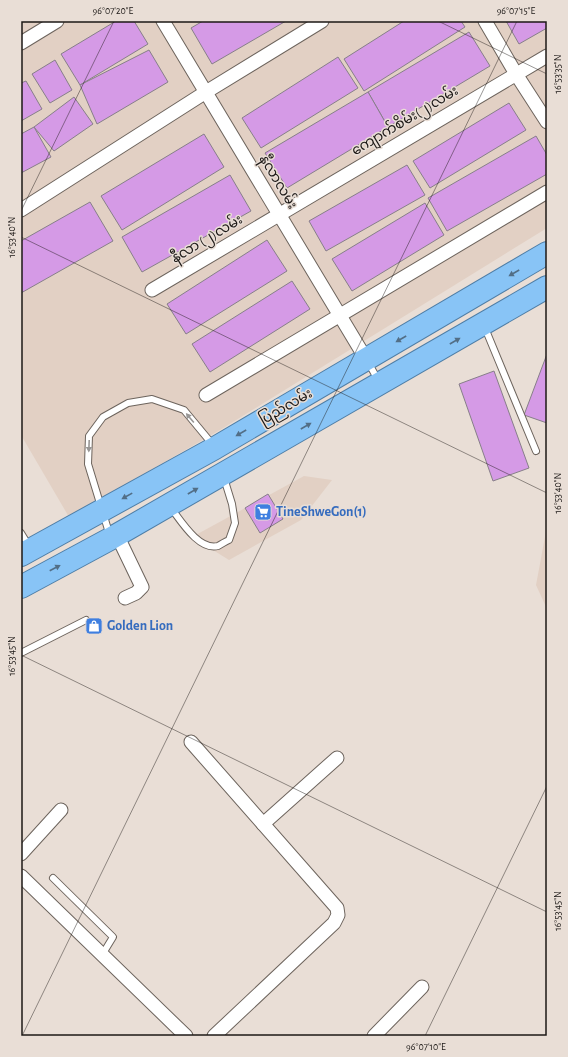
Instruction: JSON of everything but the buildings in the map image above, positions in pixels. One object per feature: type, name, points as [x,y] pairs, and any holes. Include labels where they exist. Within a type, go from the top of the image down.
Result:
[{"type":"highway","name":"ပြည်လမ်း","points":[[24,546],[102,510],[215,448],[547,253]]},
{"type":"highway","name":"ပြည်လမ်း","points":[[21,587],[114,537],[547,287]]},
{"type":"street","points":[[21,43],[57,21]]},
{"type":"street","name":"နီလာလမ်း","points":[[163,21],[366,359]]},
{"type":"street","points":[[21,210],[206,92],[322,21]]},
{"type":"street","points":[[485,21],[516,74],[547,122]]},
{"type":"street","name":"ကျောက်စိမ်း(၂)လမ်း","points":[[279,215],[547,56]]},
{"type":"street","points":[[206,395],[547,192]]},
{"type":"street","name":"နီလာ (၂)လမ်း","points":[[152,290],[279,215]]},
{"type":"street","points":[[114,537],[142,587],[136,593],[125,598]]},
{"type":"street","points":[[191,742],[337,908],[338,915],[334,923],[214,1036]]},
{"type":"street","points":[[263,824],[337,758]]},
{"type":"street","points":[[21,854],[61,810]]},
{"type":"street","points":[[21,876],[102,955],[177,1033]]},
{"type":"street","points":[[374,1036],[422,988]]},
{"type":"lane","points":[[483,324],[536,451]]},
{"type":"lane","points":[[366,359],[380,384]]},
{"type":"lane","points":[[114,537],[102,510],[88,464],[89,436],[103,417],[128,403],[152,399],[184,410],[215,448]]},
{"type":"lane","points":[[168,505],[190,533],[204,545],[217,546],[229,540],[235,523],[232,504],[223,474]]},
{"type":"lane","points":[[21,653],[86,620]]},
{"type":"lane","points":[[53,878],[113,937],[102,955]]},
{"type":"shaded area","points":[[21,21],[547,21],[547,228],[220,430],[69,517],[21,435]]},
{"type":"shaded area","points":[[304,476],[332,480],[301,520],[229,560],[192,537]]},
{"type":"shaded area","points":[[547,526],[547,609],[536,585]]},
{"type":"place","name":"TineShweGon(1)","points":[[263,512]]},
{"type":"place","name":"Golden Lion","points":[[94,626]]}]
